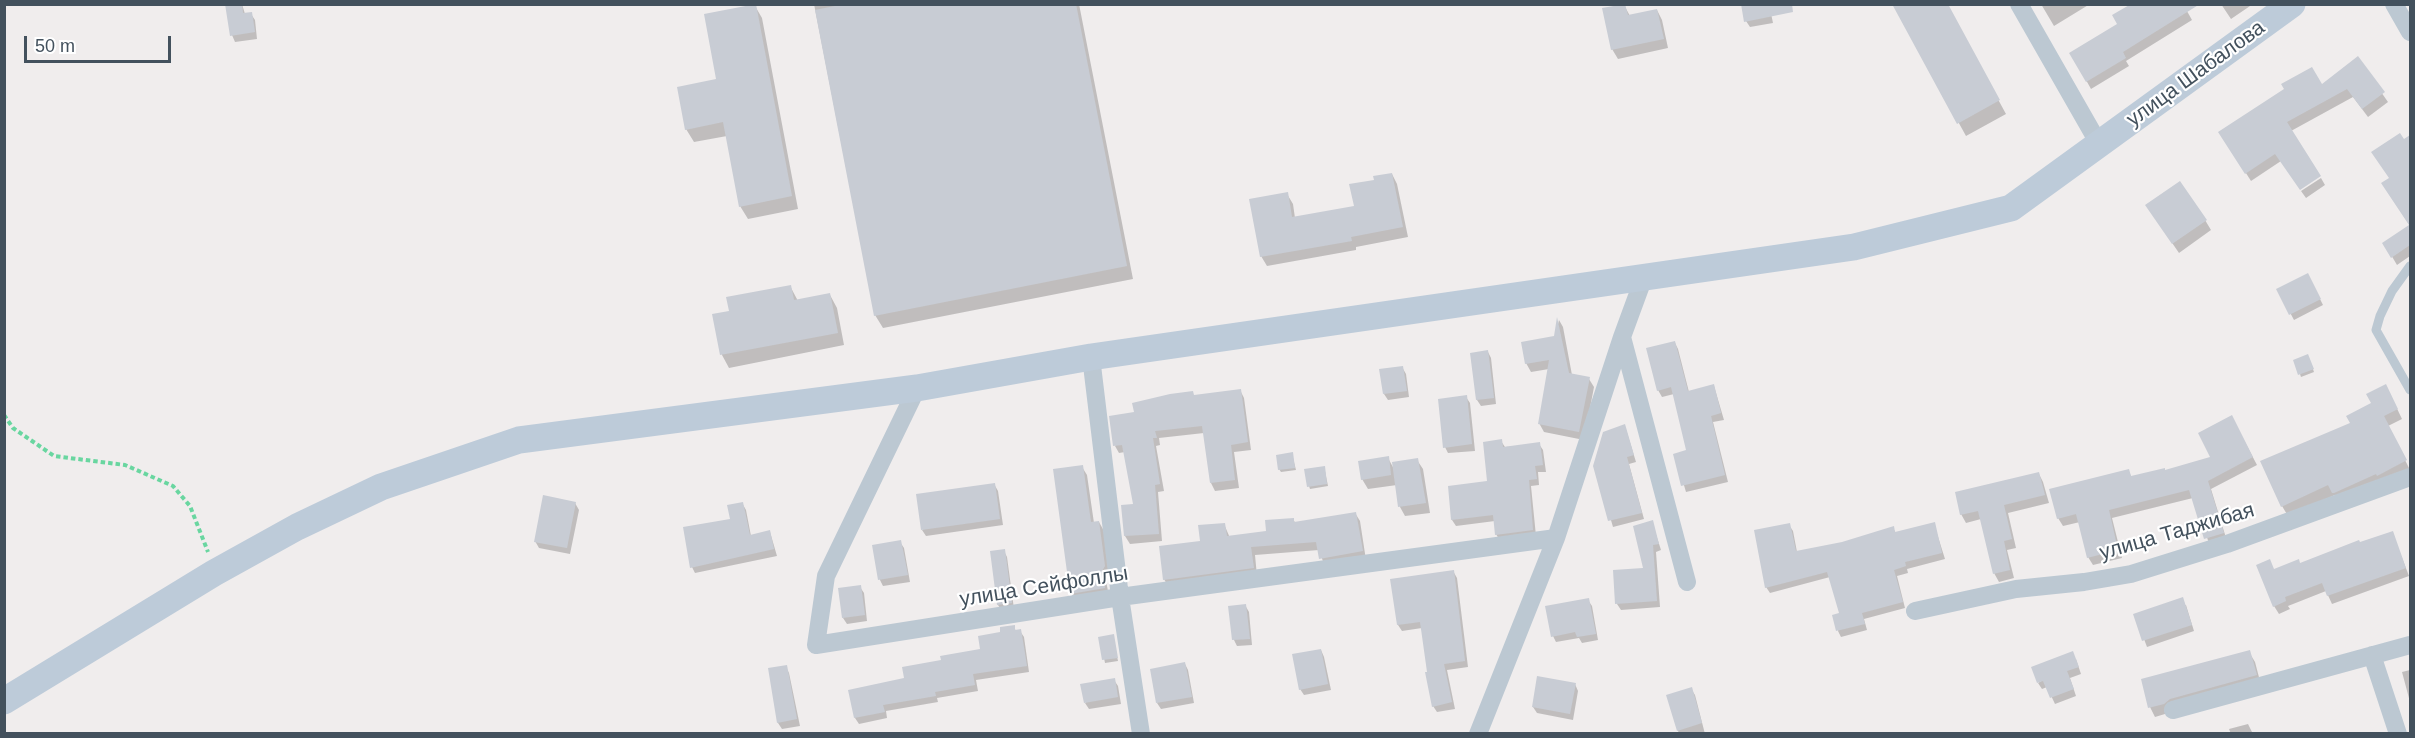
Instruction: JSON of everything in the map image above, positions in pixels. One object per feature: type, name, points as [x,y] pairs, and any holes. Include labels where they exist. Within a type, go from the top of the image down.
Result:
[{"type":"street","points":[[2019,4],[2099,144]]},
{"type":"street","name":"улица Шабалова","points":[[4,701],[214,573],[297,527],[381,487],[519,440],[917,388],[1092,357],[1854,247],[2011,208],[2292,4]]},
{"type":"street","points":[[2394,4],[2410,32]]},
{"type":"street","points":[[1478,734],[1556,538],[1644,277]]},
{"type":"street","points":[[1622,337],[1687,582]]},
{"type":"street","points":[[1092,357],[1120,597],[1141,734]]},
{"type":"street","name":"улица Сейфоллы","points":[[917,388],[826,576],[816,645],[1120,597],[1556,538]]},
{"type":"street","name":"улица Таджибая","points":[[1915,611],[2016,589],[2084,582],[2131,574],[2227,544],[2410,477]]},
{"type":"street","points":[[2173,710],[2410,645]]},
{"type":"street","points":[[2372,655],[2398,734]]},
{"type":"lane","points":[[2410,266],[2388,299],[2376,330],[2410,390]]},
{"type":"path","points":[[4,416],[13,428],[54,456],[125,465],[173,486],[190,506],[205,542],[214,573]]},
{"type":"building","points":[[225,4],[242,4],[243,13],[252,12],[255,32],[230,36]]},
{"type":"building","points":[[756,4],[792,196],[739,207],[723,122],[685,130],[677,87],[716,79],[704,14]]},
{"type":"building","points":[[845,4],[1076,4],[1127,266],[874,316],[815,10]]},
{"type":"building","points":[[1625,4],[1628,15],[1657,9],[1664,39],[1611,50],[1602,8]]},
{"type":"building","points":[[1741,4],[1792,4],[1793,12],[1744,22]]},
{"type":"building","points":[[1892,4],[1948,4],[2000,100],[1957,124]]},
{"type":"building","points":[[2131,4],[2200,4],[2123,52],[2126,58],[2086,82],[2069,53],[2117,24],[2112,15]]},
{"type":"building","points":[[2358,56],[2385,92],[2362,109],[2347,89],[2287,122],[2321,176],[2300,190],[2275,154],[2245,174],[2218,132],[2284,89],[2281,84],[2312,67],[2322,84]]},
{"type":"building","points":[[2400,133],[2404,139],[2410,135],[2410,245],[2391,258],[2382,243],[2409,225],[2381,183],[2389,178],[2371,152]]},
{"type":"building","points":[[1392,173],[1403,227],[1351,237],[1352,241],[1260,257],[1249,199],[1288,192],[1292,217],[1354,206],[1349,184],[1374,180],[1373,176]]},
{"type":"building","points":[[2180,181],[2207,220],[2172,244],[2145,205]]},
{"type":"building","points":[[2308,273],[2321,299],[2289,315],[2276,289]]},
{"type":"building","points":[[791,285],[794,300],[830,293],[838,333],[720,355],[712,314],[729,311],[726,297]]},
{"type":"building","points":[[1557,317],[1569,373],[1590,377],[1579,432],[1538,424],[1549,360],[1525,364],[1521,342],[1554,336]]},
{"type":"building","points":[[1675,341],[1688,391],[1714,384],[1721,413],[1711,416],[1725,475],[1681,486],[1673,454],[1686,450],[1671,387],[1657,391],[1646,348]]},
{"type":"building","points":[[1488,350],[1494,398],[1476,400],[1470,353]]},
{"type":"building","points":[[2308,354],[2314,369],[2298,375],[2293,360]]},
{"type":"building","points":[[1403,366],[1407,391],[1383,394],[1379,369]]},
{"type":"building","points":[[2386,384],[2398,409],[2384,416],[2407,460],[2377,476],[2376,474],[2334,493],[2328,485],[2281,507],[2260,461],[2350,423],[2346,416],[2371,403],[2366,394]]},
{"type":"building","points":[[1241,389],[1248,442],[1231,445],[1235,480],[1210,483],[1202,426],[1155,431],[1157,438],[1153,438],[1160,484],[1155,485],[1159,534],[1124,536],[1121,505],[1133,504],[1122,445],[1113,446],[1109,416],[1134,412],[1132,403],[1170,394],[1193,391],[1194,395]]},
{"type":"building","points":[[1467,395],[1472,444],[1443,448],[1438,399]]},
{"type":"building","points":[[2232,415],[2253,457],[2208,481],[2224,533],[2204,539],[2189,490],[2109,510],[2118,550],[2087,558],[2076,514],[2057,519],[2049,489],[2129,469],[2131,476],[2165,468],[2165,470],[2210,457],[2198,433]]},
{"type":"building","points":[[1625,424],[1634,455],[1627,457],[1642,513],[1608,521],[1593,466],[1603,432]]},
{"type":"building","points":[[1502,439],[1503,447],[1540,442],[1543,465],[1535,466],[1537,479],[1529,480],[1533,530],[1495,535],[1493,515],[1451,520],[1448,486],[1487,481],[1483,442]]},
{"type":"building","points":[[1293,452],[1295,468],[1278,470],[1276,455]]},
{"type":"building","points":[[1389,456],[1391,475],[1361,480],[1358,461]]},
{"type":"building","points":[[1418,458],[1426,503],[1398,507],[1392,462]]},
{"type":"building","points":[[1083,465],[1091,522],[1099,521],[1105,566],[1102,571],[1105,588],[1070,594],[1053,469]]},
{"type":"building","points":[[1325,466],[1327,484],[1307,487],[1304,469]]},
{"type":"building","points":[[2039,472],[2045,495],[2004,505],[2012,539],[2004,541],[2010,570],[1993,574],[1978,511],[1960,515],[1955,492]]},
{"type":"building","points":[[995,483],[1000,519],[921,530],[916,494]]},
{"type":"building","points":[[543,495],[576,502],[567,548],[534,542]]},
{"type":"building","points":[[743,502],[750,535],[770,530],[774,549],[690,568],[683,527],[730,519],[727,505]]},
{"type":"building","points":[[1356,512],[1363,551],[1319,559],[1316,542],[1251,547],[1254,568],[1163,580],[1159,546],[1200,541],[1198,525],[1225,523],[1227,536],[1266,531],[1265,520],[1294,518],[1294,522]]},
{"type":"building","points":[[1653,520],[1659,544],[1653,545],[1657,601],[1615,604],[1613,570],[1643,568],[1633,526]]},
{"type":"building","points":[[1935,522],[1942,553],[1905,562],[1906,566],[1894,570],[1903,602],[1862,613],[1865,624],[1836,631],[1832,615],[1839,613],[1827,572],[1765,588],[1754,530],[1790,523],[1796,551],[1842,542],[1894,526],[1895,532]]},
{"type":"building","points":[[2393,531],[2406,568],[2327,596],[2322,583],[2285,597],[2286,601],[2273,607],[2256,565],[2270,559],[2274,569],[2299,559],[2300,563],[2359,540],[2360,542]]},
{"type":"building","points":[[901,540],[908,575],[878,580],[872,545]]},
{"type":"building","points":[[1005,549],[1012,603],[997,605],[990,551]]},
{"type":"building","points":[[1454,570],[1465,661],[1444,664],[1452,702],[1432,707],[1425,672],[1427,672],[1420,622],[1397,625],[1390,579]]},
{"type":"building","points":[[861,585],[865,615],[842,618],[838,588]]},
{"type":"building","points":[[2183,597],[2192,625],[2142,641],[2133,614]]},
{"type":"building","points":[[1589,598],[1596,634],[1577,637],[1575,632],[1551,637],[1545,606]]},
{"type":"building","points":[[1246,604],[1250,639],[1232,640],[1228,606]]},
{"type":"building","points":[[1015,625],[1015,630],[1021,629],[1027,666],[973,674],[975,685],[935,692],[936,696],[883,705],[885,712],[854,718],[848,690],[904,678],[902,667],[941,660],[940,656],[980,649],[978,636],[1000,632],[1000,627]]},
{"type":"building","points":[[1114,634],[1118,658],[1102,660],[1098,637]]},
{"type":"building","points":[[1321,649],[1328,684],[1299,690],[1292,654]]},
{"type":"building","points":[[2250,650],[2257,675],[2170,699],[2164,704],[2148,708],[2141,679]]},
{"type":"building","points":[[2073,651],[2079,667],[2067,671],[2074,689],[2050,698],[2043,681],[2037,683],[2031,667]]},
{"type":"building","points":[[1185,662],[1192,697],[1156,703],[1150,669]]},
{"type":"building","points":[[787,665],[797,719],[777,723],[768,668]]},
{"type":"building","points":[[1537,676],[1576,683],[1570,714],[1532,707]]},
{"type":"building","points":[[1115,678],[1118,697],[1084,703],[1080,684]]},
{"type":"building","points":[[1692,687],[1702,723],[1677,731],[1666,695]]}]
